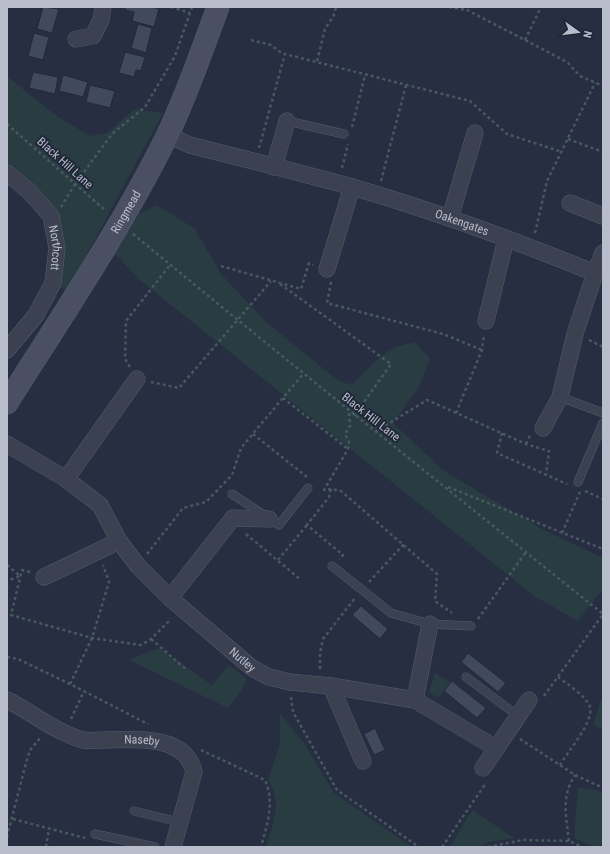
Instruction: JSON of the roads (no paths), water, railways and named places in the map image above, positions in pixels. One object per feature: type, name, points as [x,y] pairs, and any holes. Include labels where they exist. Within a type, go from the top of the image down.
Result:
[{"type":"street","points":[[76,39],[93,36],[101,20],[103,7]]},
{"type":"street","name":"Ringmead","points":[[7,403],[97,261],[138,193],[167,135],[218,7]]},
{"type":"street","points":[[274,167],[287,121]]},
{"type":"street","points":[[450,218],[474,133]]},
{"type":"street","name":"Oakengates","points":[[167,135],[190,145],[352,187],[450,218],[531,247],[595,273]]},
{"type":"street","name":"Northcott","points":[[7,173],[30,192],[51,216],[57,248],[53,282],[36,315],[7,350]]},
{"type":"street","points":[[327,269],[352,187]]},
{"type":"street","points":[[570,203],[603,216]]},
{"type":"street","points":[[486,321],[506,239]]},
{"type":"street","points":[[543,428],[560,397],[576,328],[603,253]]},
{"type":"street","points":[[66,479],[137,379]]},
{"type":"street","name":"Nutley","points":[[7,444],[66,479],[100,505],[119,541],[138,566],[176,603],[252,668],[269,677],[290,682],[415,700],[496,748]]},
{"type":"street","points":[[176,603],[233,518],[269,519]]},
{"type":"street","points":[[44,577],[119,541]]},
{"type":"street","points":[[415,700],[430,624]]},
{"type":"street","points":[[326,686],[363,761]]},
{"type":"street","name":"Naseby","points":[[7,700],[50,726],[83,740],[156,740],[182,750],[191,760],[194,772],[173,847]]},
{"type":"street","points":[[483,768],[529,700]]},
{"type":"lane","points":[[287,121],[344,134]]},
{"type":"lane","points":[[560,397],[603,413]]},
{"type":"lane","points":[[579,486],[603,423]]},
{"type":"lane","points":[[232,494],[279,525],[308,488]]},
{"type":"lane","points":[[332,566],[391,613],[430,624],[471,626]]},
{"type":"lane","points":[[466,677],[518,716]]},
{"type":"lane","points":[[134,811],[179,822]]},
{"type":"lane","points":[[95,834],[155,847]]}]
